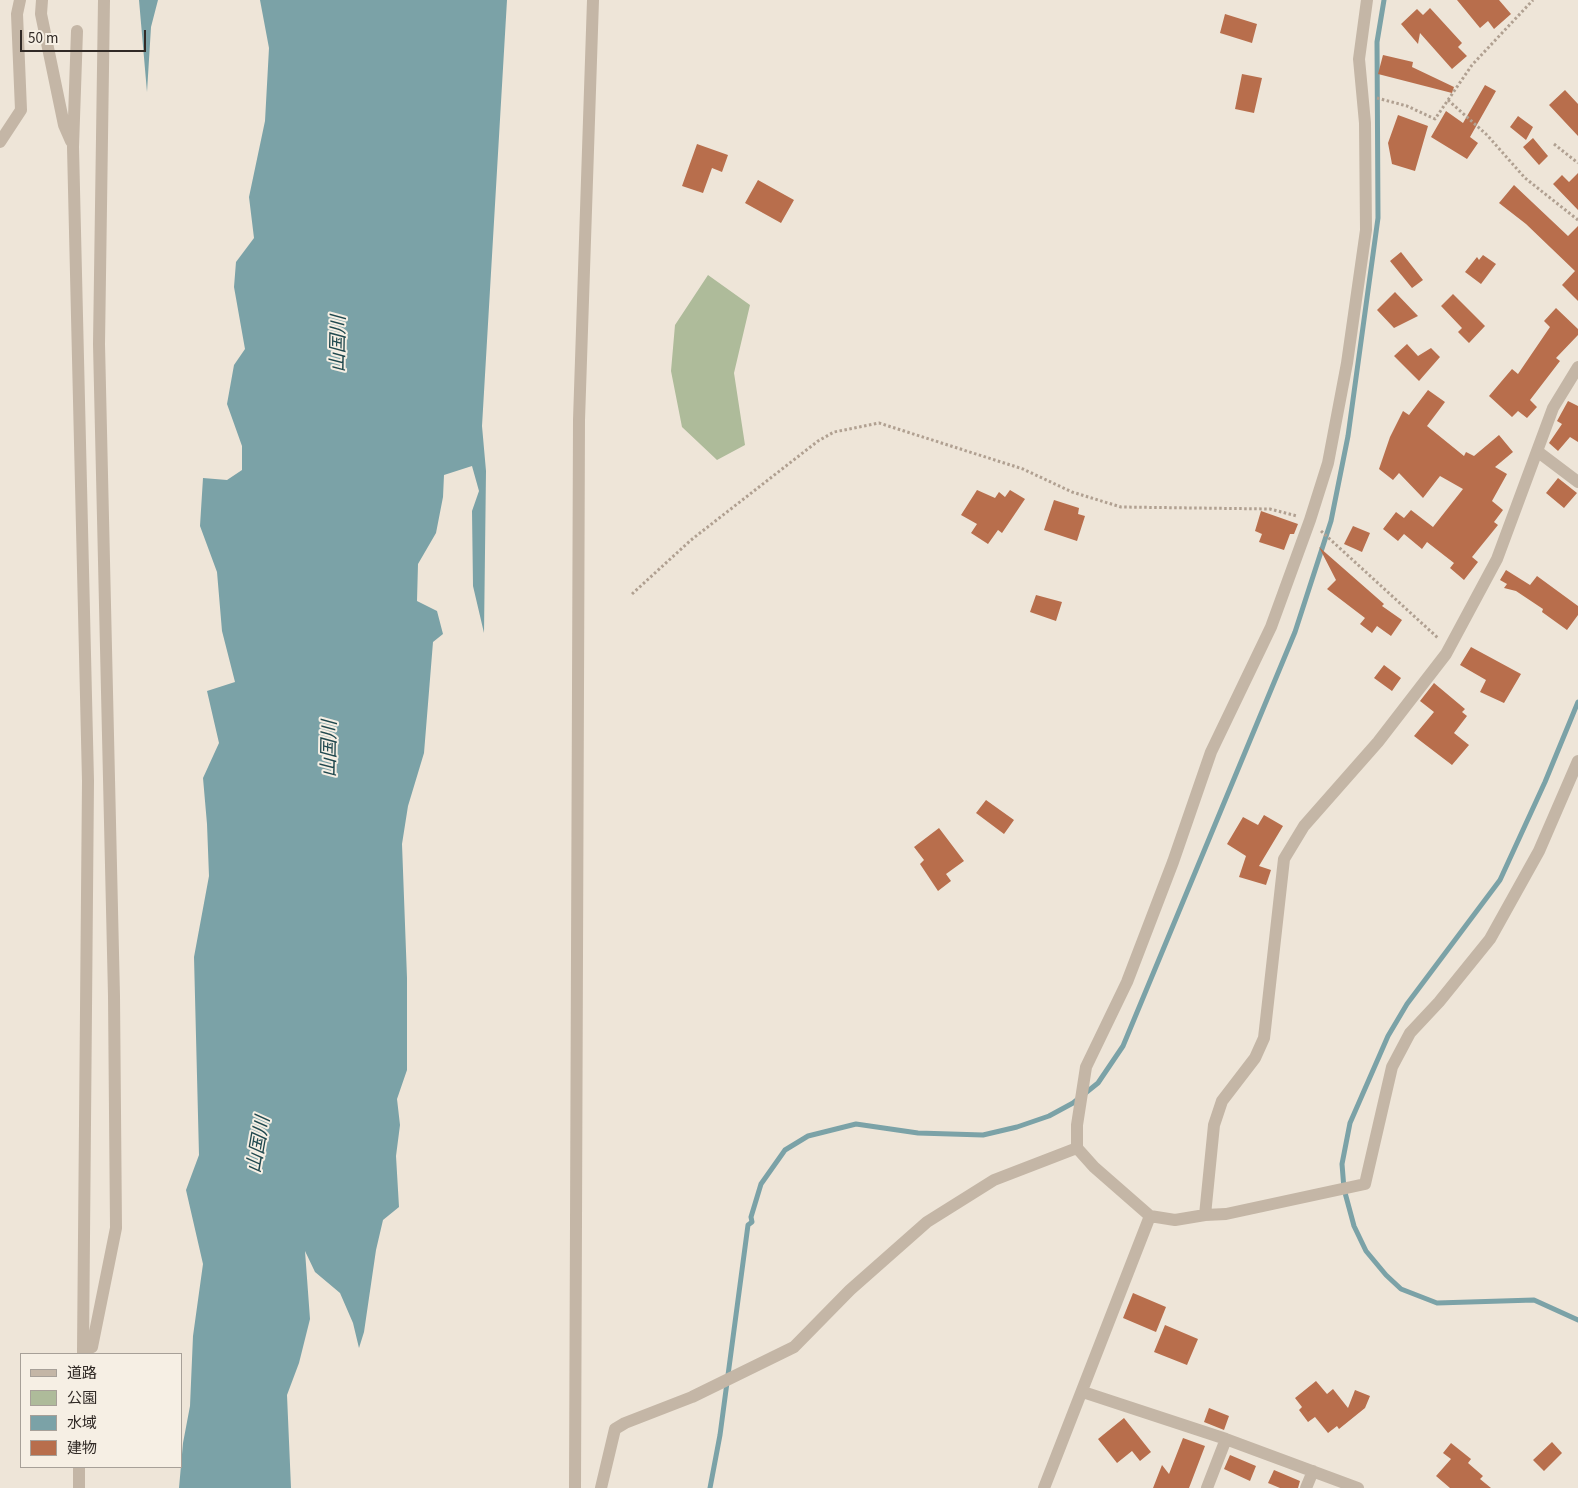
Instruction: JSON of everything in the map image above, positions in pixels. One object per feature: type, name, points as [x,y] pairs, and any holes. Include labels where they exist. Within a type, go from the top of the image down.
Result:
[{"type":"street","points":[[0,142],[21,110],[17,14],[20,0]]},
{"type":"street","points":[[42,0],[41,14],[64,124],[73,147]]},
{"type":"street","points":[[77,31],[73,147],[88,782],[83,1352],[92,1347],[116,1228],[114,986],[100,344],[104,0]]},
{"type":"street","points":[[575,1488],[579,430],[593,0]]},
{"type":"street","points":[[1367,0],[1359,60],[1365,123],[1366,230],[1347,363],[1328,463],[1310,520],[1270,627],[1211,752],[1173,862],[1127,982],[1086,1067],[1077,1125],[1078,1148],[1094,1167],[1150,1216],[1174,1220],[1226,1214],[1365,1184],[1392,1067],[1410,1033],[1439,1002],[1490,939],[1539,851],[1578,761]]},
{"type":"street","points":[[1205,1215],[1214,1125],[1222,1101],[1256,1058],[1264,1038],[1284,859],[1304,826],[1378,742],[1446,654],[1497,559],[1553,408],[1578,367]]},
{"type":"street","points":[[1538,452],[1578,482]]},
{"type":"street","points":[[602,1488],[615,1429],[625,1423],[692,1397],[794,1347],[850,1290],[928,1222],[994,1180],[1078,1148]]},
{"type":"street","points":[[1044,1488],[1150,1216]]},
{"type":"street","points":[[1082,1392],[1226,1439],[1358,1488]]},
{"type":"street","points":[[1207,1488],[1226,1439]]},
{"type":"street","points":[[79,1488],[80,1468]]},
{"type":"street","points":[[1306,1488],[1313,1471]]},
{"type":"path","points":[[1362,94],[1407,106],[1435,119],[1472,66],[1533,0]]},
{"type":"path","points":[[1448,100],[1488,134],[1525,178],[1578,220]]},
{"type":"path","points":[[1554,144],[1578,164]]},
{"type":"path","points":[[632,594],[691,540],[818,441],[834,432],[879,422],[1023,469],[1072,492],[1121,507],[1270,508],[1310,520],[1445,644],[1446,654]]},
{"type":"green space","points":[[708,275],[750,305],[734,373],[745,445],[717,460],[682,427],[671,371],[675,325]]},
{"type":"water","points":[[139,0],[158,0],[151,27],[147,92]]},
{"type":"water","name":"山国川","points":[[260,0],[507,0],[482,426],[486,471],[484,633],[473,586],[472,511],[479,491],[472,466],[444,475],[443,497],[436,533],[418,564],[417,601],[437,611],[443,634],[433,642],[424,753],[408,806],[402,844],[407,978],[407,1070],[397,1099],[400,1125],[396,1156],[399,1207],[383,1220],[376,1250],[364,1332],[359,1348],[353,1323],[340,1293],[315,1272],[305,1251],[310,1319],[299,1363],[287,1395],[291,1488],[179,1488],[183,1443],[190,1406],[193,1336],[203,1264],[186,1190],[199,1155],[194,957],[209,876],[203,778],[219,743],[207,691],[235,682],[222,631],[217,572],[200,526],[203,478],[227,480],[242,470],[242,446],[227,404],[234,365],[245,349],[234,287],[236,262],[254,238],[249,197],[265,121],[269,48]]},
{"type":"building","points":[[1457,0],[1499,0],[1511,14],[1494,29],[1488,21],[1480,28]]},
{"type":"building","points":[[1430,8],[1462,43],[1458,47],[1467,56],[1452,69],[1420,33],[1418,44],[1401,24],[1417,9],[1423,15]]},
{"type":"building","points":[[1225,14],[1257,24],[1252,43],[1220,33]]},
{"type":"building","points":[[1383,55],[1413,62],[1412,67],[1454,87],[1452,93],[1378,74]]},
{"type":"building","points":[[1242,74],[1262,78],[1254,113],[1235,109]]},
{"type":"building","points":[[1485,85],[1496,91],[1470,137],[1478,143],[1467,159],[1431,137],[1446,111],[1463,123]]},
{"type":"building","points":[[1565,90],[1578,104],[1578,136],[1549,105]]},
{"type":"building","points":[[1398,115],[1428,126],[1415,171],[1392,164],[1388,143]]},
{"type":"building","points":[[1518,116],[1533,127],[1526,140],[1510,127]]},
{"type":"building","points":[[1533,138],[1548,156],[1539,165],[1523,147]]},
{"type":"building","points":[[697,144],[728,155],[722,172],[712,168],[703,193],[682,186]]},
{"type":"building","points":[[1578,173],[1578,210],[1553,184],[1562,175],[1569,182]]},
{"type":"building","points":[[758,180],[794,200],[781,223],[745,203]]},
{"type":"building","points":[[1514,185],[1568,236],[1578,226],[1578,301],[1562,285],[1575,271],[1526,224],[1499,203]]},
{"type":"building","points":[[1401,252],[1423,280],[1412,288],[1390,261]]},
{"type":"building","points":[[1483,255],[1496,264],[1481,284],[1465,272],[1477,257],[1479,260]]},
{"type":"building","points":[[1395,292],[1418,316],[1394,328],[1377,310]]},
{"type":"building","points":[[1453,294],[1485,326],[1469,343],[1458,332],[1462,328],[1441,306]]},
{"type":"building","points":[[1556,308],[1578,329],[1578,335],[1556,358],[1560,361],[1530,400],[1537,407],[1527,418],[1518,411],[1512,417],[1489,396],[1512,369],[1518,374],[1550,327],[1544,321]]},
{"type":"building","points":[[1407,344],[1418,356],[1431,348],[1440,357],[1419,381],[1394,356]]},
{"type":"building","points":[[1428,390],[1445,402],[1427,426],[1464,456],[1466,452],[1474,456],[1499,435],[1513,452],[1495,467],[1507,474],[1492,501],[1503,510],[1494,522],[1498,525],[1472,557],[1478,562],[1464,580],[1450,568],[1454,563],[1427,542],[1422,549],[1404,534],[1398,541],[1383,529],[1396,512],[1404,518],[1411,510],[1433,527],[1463,489],[1440,476],[1423,498],[1399,473],[1393,480],[1379,469],[1390,437],[1403,411],[1409,415]]},
{"type":"building","points":[[1568,401],[1578,406],[1578,442],[1570,437],[1558,451],[1549,443],[1562,424],[1557,421]]},
{"type":"building","points":[[1558,478],[1577,493],[1564,508],[1546,493]]},
{"type":"building","points":[[977,490],[995,498],[999,492],[1005,497],[1010,490],[1025,499],[1002,533],[998,530],[988,544],[971,533],[977,524],[961,515]]},
{"type":"building","points":[[1054,500],[1079,508],[1078,514],[1085,516],[1077,541],[1044,530]]},
{"type":"building","points":[[1261,511],[1298,524],[1294,534],[1290,534],[1284,550],[1259,542],[1262,534],[1255,531]]},
{"type":"building","points":[[1353,526],[1370,533],[1362,552],[1344,544]]},
{"type":"building","points":[[1319,547],[1384,604],[1382,606],[1402,620],[1391,636],[1377,626],[1372,633],[1360,624],[1365,618],[1327,589],[1336,580]]},
{"type":"building","points":[[1506,570],[1530,585],[1537,576],[1578,606],[1578,615],[1567,630],[1542,612],[1543,609],[1516,591],[1504,588],[1507,584],[1500,580]]},
{"type":"building","points":[[1036,595],[1062,602],[1056,621],[1030,612]]},
{"type":"building","points":[[1471,647],[1521,674],[1504,703],[1480,692],[1486,680],[1460,665]]},
{"type":"building","points":[[1384,665],[1401,678],[1392,691],[1374,678]]},
{"type":"building","points":[[1434,683],[1465,709],[1462,712],[1467,716],[1454,733],[1469,745],[1452,765],[1414,736],[1434,712],[1420,701]]},
{"type":"building","points":[[986,800],[1014,820],[1004,834],[976,813]]},
{"type":"building","points":[[1264,815],[1283,826],[1259,866],[1271,870],[1266,885],[1239,877],[1246,856],[1227,844],[1243,817],[1258,825]]},
{"type":"building","points":[[939,828],[964,861],[946,874],[951,881],[938,891],[920,864],[924,860],[914,847]]},
{"type":"building","points":[[1133,1293],[1166,1307],[1156,1332],[1123,1318]]},
{"type":"building","points":[[1165,1325],[1198,1339],[1187,1365],[1154,1352]]},
{"type":"building","points":[[1316,1381],[1327,1394],[1333,1389],[1348,1408],[1355,1390],[1370,1396],[1365,1408],[1339,1429],[1337,1426],[1328,1433],[1315,1417],[1308,1422],[1299,1410],[1302,1407],[1295,1398]]},
{"type":"building","points":[[1209,1408],[1229,1416],[1224,1430],[1204,1422]]},
{"type":"building","points":[[1124,1418],[1151,1452],[1140,1461],[1132,1451],[1117,1463],[1098,1439]]},
{"type":"building","points":[[1183,1438],[1205,1446],[1189,1488],[1153,1488],[1162,1465],[1169,1474]]},
{"type":"building","points":[[1552,1442],[1562,1453],[1544,1471],[1533,1460]]},
{"type":"building","points":[[1451,1443],[1471,1459],[1468,1463],[1483,1476],[1480,1479],[1491,1488],[1450,1488],[1436,1476],[1451,1459],[1443,1453]]},
{"type":"building","points":[[1230,1455],[1256,1466],[1250,1481],[1224,1469]]},
{"type":"building","points":[[1274,1470],[1300,1481],[1298,1488],[1280,1488],[1268,1483]]},
{"type":"waterway","points":[[710,1488],[720,1435],[748,1225],[752,1222],[751,1217],[761,1184],[785,1150],[808,1136],[856,1124],[918,1133],[983,1135],[1017,1127],[1049,1116],[1073,1103],[1098,1083],[1123,1046],[1295,632],[1331,521],[1348,436],[1378,218],[1377,42],[1384,0]]},
{"type":"waterway","points":[[1578,702],[1545,782],[1500,880],[1407,1004],[1388,1036],[1350,1123],[1342,1164],[1344,1189],[1354,1226],[1366,1251],[1386,1275],[1401,1289],[1437,1303],[1534,1300],[1578,1320]]}]
